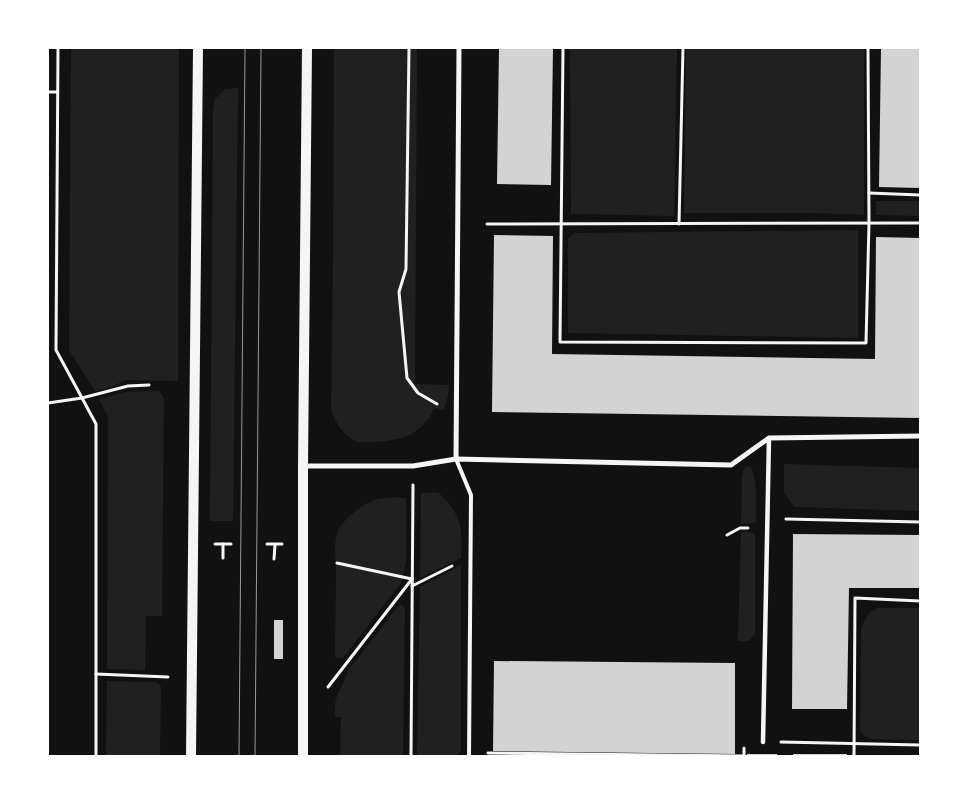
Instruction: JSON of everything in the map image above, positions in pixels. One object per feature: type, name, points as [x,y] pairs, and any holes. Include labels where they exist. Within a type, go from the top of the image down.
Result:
[{"type":"main road","points":[[191,756],[198,48]]},
{"type":"main road","points":[[303,756],[303,466],[307,48]]},
{"type":"street","points":[[456,459],[459,48]]},
{"type":"street","points":[[303,466],[413,466],[456,459],[731,465],[769,438],[920,436]]},
{"type":"street","points":[[763,742],[769,438]]},
{"type":"lane","points":[[456,459],[471,495],[469,756]]},
{"type":"path","points":[[58,48],[56,350],[96,424],[96,756]]},
{"type":"path","points":[[409,48],[406,269],[399,292],[407,378],[418,393],[437,403],[439,409]]},
{"type":"path","points":[[563,48],[560,342],[866,343],[869,223],[868,48]]},
{"type":"path","points":[[679,224],[683,48]]},
{"type":"path","points":[[48,92],[57,92]]},
{"type":"path","points":[[869,193],[920,195]]},
{"type":"path","points":[[486,224],[920,223]]},
{"type":"path","points":[[48,403],[82,398],[128,386],[149,385]]},
{"type":"path","points":[[411,756],[413,485]]},
{"type":"path","points":[[768,518],[920,522]]},
{"type":"path","points":[[727,536],[740,528]]},
{"type":"path","points":[[212,544],[232,544]]},
{"type":"path","points":[[223,544],[223,558]]},
{"type":"path","points":[[267,544],[285,544]]},
{"type":"path","points":[[274,559],[275,545]]},
{"type":"path","points":[[337,563],[412,579]]},
{"type":"path","points":[[412,586],[453,566]]},
{"type":"path","points":[[328,687],[412,579]]},
{"type":"path","points":[[854,756],[854,598],[920,601]]},
{"type":"path","points":[[96,674],[168,677]]},
{"type":"path","points":[[763,742],[920,745]]},
{"type":"path","points":[[484,753],[721,756]]},
{"type":"shaded area","points":[[71,48],[179,48],[178,381],[125,380],[112,387],[95,391],[69,350]]},
{"type":"shaded area","points":[[334,48],[417,48],[415,384],[449,385],[444,410],[434,408],[424,425],[409,435],[392,440],[356,442],[341,429],[331,409]]},
{"type":"shaded area","points":[[570,48],[677,48],[674,216],[571,214]]},
{"type":"shaded area","points":[[686,48],[864,48],[864,215],[684,213]]},
{"type":"shaded area","points":[[238,88],[233,521],[210,521],[213,110],[215,99],[225,89]]},
{"type":"shaded area","points":[[876,201],[920,201],[920,216],[876,215]]},
{"type":"shaded area","points":[[858,230],[858,338],[568,333],[568,239],[574,233]]},
{"type":"shaded area","points":[[158,391],[162,394],[164,400],[162,616],[146,616],[145,670],[107,669],[108,417],[99,399],[126,392]]},
{"type":"shaded area","points":[[784,464],[920,468],[920,511],[794,507],[784,492]]},
{"type":"shaded area","points":[[745,467],[751,467],[755,480],[756,522],[741,524],[742,476]]},
{"type":"shaded area","points":[[421,493],[438,493],[452,508],[459,521],[461,558],[420,578]]},
{"type":"shaded area","points":[[395,497],[406,498],[406,563],[401,583],[343,658],[335,657],[336,535],[348,518],[362,506],[375,500]]},
{"type":"shaded area","points":[[744,531],[753,533],[755,536],[755,633],[749,641],[738,641],[741,533]]},
{"type":"shaded area","points":[[461,565],[461,750],[457,756],[417,756],[420,587]]},
{"type":"shaded area","points":[[400,604],[405,608],[403,756],[340,756],[341,717],[335,717],[337,696],[350,668]]},
{"type":"shaded area","points":[[877,608],[920,608],[920,740],[871,739],[863,735],[860,730],[861,629],[869,614]]},
{"type":"shaded area","points":[[107,681],[155,682],[159,684],[161,687],[160,756],[106,756]]},
{"type":"building","points":[[499,48],[553,48],[551,185],[497,184]]},
{"type":"building","points":[[881,48],[920,48],[920,188],[879,187]]},
{"type":"building","points":[[494,235],[553,236],[552,354],[875,359],[876,237],[920,238],[920,418],[492,412]]},
{"type":"building","points":[[793,534],[920,535],[920,588],[849,588],[847,709],[792,709]]},
{"type":"building","points":[[274,620],[283,620],[283,659],[274,659]]},
{"type":"building","points":[[494,661],[735,663],[735,754],[493,751]]},
{"type":"building","points":[[747,754],[777,754],[777,756],[747,756]]},
{"type":"building","points":[[793,754],[847,754],[847,756],[793,756]]},
{"type":"tram line","points":[[239,756],[245,48]]},
{"type":"tram line","points":[[255,756],[261,48]]}]
